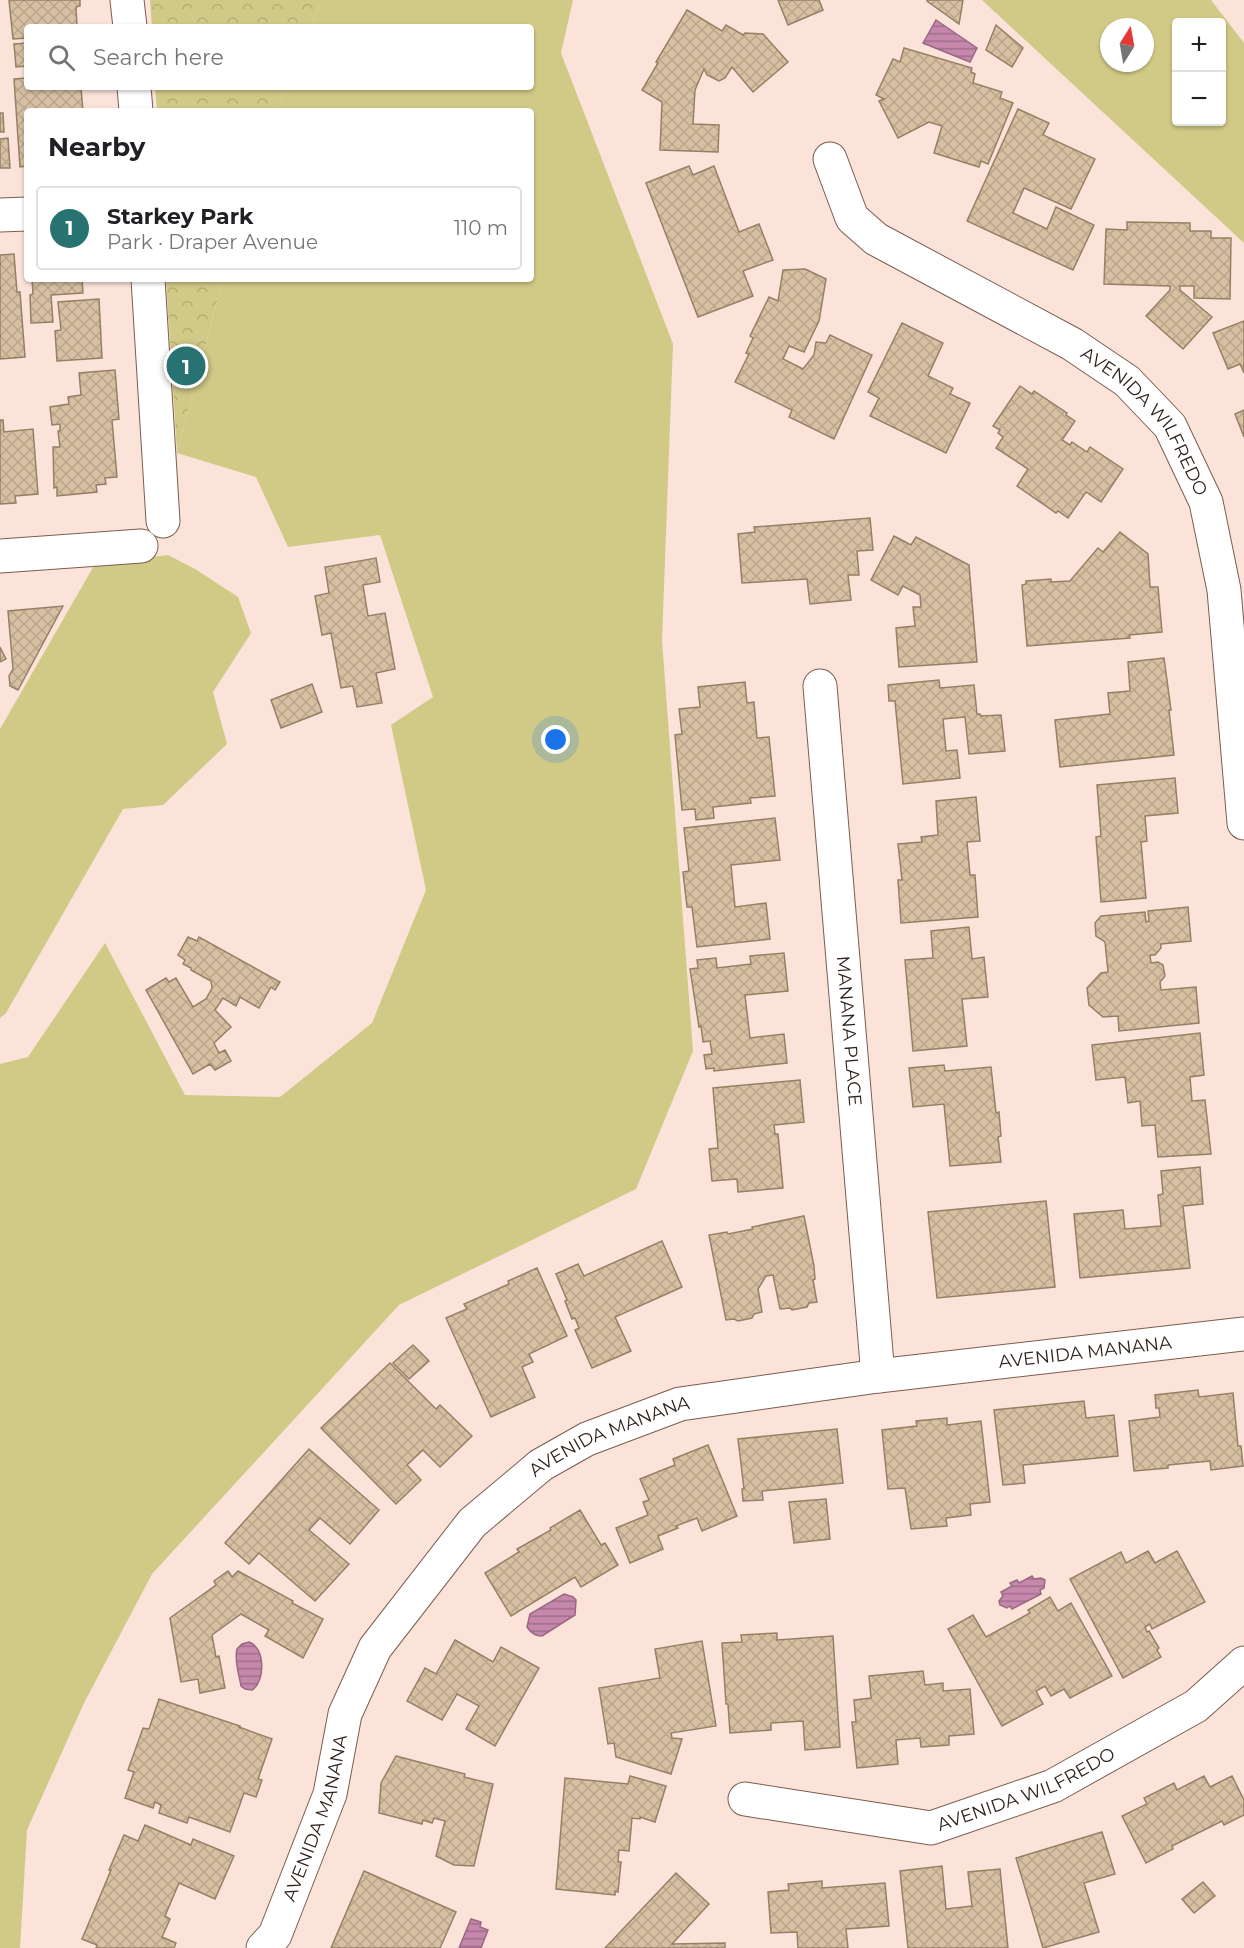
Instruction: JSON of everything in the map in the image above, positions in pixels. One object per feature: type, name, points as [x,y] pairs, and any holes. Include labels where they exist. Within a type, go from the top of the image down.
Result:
[{"type":"street","points":[[128,0],[130,24]]},
{"type":"street","points":[[134,90],[136,108]]},
{"type":"street","name":"AVENIDA WILFREDO","points":[[830,159],[852,218],[876,239],[1072,344],[1127,381],[1170,426],[1206,502],[1224,590],[1244,823]]},
{"type":"street","points":[[0,215],[24,213]]},
{"type":"street","points":[[148,282],[163,521]]},
{"type":"street","points":[[0,556],[141,546]]},
{"type":"street","name":"MANANA PLACE","points":[[820,686],[878,1376]]},
{"type":"street","name":"AVENIDA MANANA","points":[[263,1948],[275,1935],[330,1794],[345,1714],[375,1648],[472,1523],[541,1465],[587,1439],[680,1404],[878,1376],[1244,1334]]},
{"type":"street","name":"AVENIDA WILFREDO","points":[[745,1799],[932,1828],[1053,1786],[1196,1706],[1244,1663]]},
{"type":"green space","points":[[150,0],[321,0],[312,24],[152,24]]},
{"type":"green space","points":[[321,0],[573,0],[561,53],[673,344],[662,641],[693,1051],[636,1189],[399,1305],[152,1574],[84,1703],[27,1830],[20,1948],[0,1948],[0,1064],[28,1057],[105,943],[185,1095],[280,1097],[372,1023],[426,890],[391,725],[433,697],[380,535],[288,547],[256,477],[177,453],[222,282],[534,282],[534,108],[279,108],[287,90],[534,90],[534,24],[312,24]]},
{"type":"green space","points":[[982,0],[1211,0],[1225,18],[1172,18],[1172,126],[1226,126],[1226,20],[1244,43],[1244,243]]},
{"type":"green space","points":[[155,90],[287,90],[279,108],[157,108]]},
{"type":"green space","points":[[166,282],[222,282],[177,453]]},
{"type":"green space","points":[[168,555],[195,569],[238,597],[251,633],[213,692],[227,744],[163,805],[123,809],[6,1013],[0,1018],[0,729],[95,564]]},
{"type":"shaded area","points":[[936,20],[977,48],[970,62],[923,43]]},
{"type":"shaded area","points":[[1032,1576],[1034,1579],[1045,1580],[1044,1588],[1040,1590],[1041,1594],[1012,1609],[1010,1606],[1007,1608],[1000,1605],[999,1601],[1003,1596],[1001,1592],[1012,1586],[1010,1583],[1017,1580],[1019,1583]]},
{"type":"shaded area","points":[[564,1594],[576,1600],[575,1615],[542,1636],[532,1632],[527,1627],[530,1614]]},
{"type":"shaded area","points":[[249,1642],[255,1645],[262,1665],[259,1680],[252,1690],[241,1686],[236,1658],[237,1649]]},
{"type":"shaded area","points":[[471,1919],[481,1922],[480,1927],[488,1930],[481,1948],[459,1948]]},
{"type":"building","points":[[9,0],[80,0],[80,6],[76,7],[77,24],[24,24],[24,38],[13,39]]},
{"type":"building","points":[[778,0],[819,0],[823,10],[788,25]]},
{"type":"building","points":[[963,0],[959,24],[927,1]]},
{"type":"building","points":[[687,10],[722,31],[726,25],[743,35],[745,33],[763,34],[788,62],[753,92],[732,67],[725,78],[719,81],[707,75],[704,69],[695,90],[693,124],[719,125],[718,152],[660,150],[662,102],[642,90]]},
{"type":"building","points":[[996,25],[1023,48],[1012,67],[986,50]]},
{"type":"building","points":[[24,43],[24,66],[16,67],[14,44]]},
{"type":"building","points":[[904,48],[972,68],[971,72],[975,74],[973,83],[1002,92],[1000,98],[1013,103],[988,164],[981,161],[979,167],[934,153],[942,126],[929,122],[898,138],[879,101],[884,99],[876,95],[893,59],[900,62]]},
{"type":"building","points":[[24,78],[24,90],[81,90],[83,108],[24,108],[24,166],[20,167],[14,79]]},
{"type":"building","points":[[1018,109],[1049,123],[1043,135],[1095,159],[1071,209],[1024,188],[1013,213],[1047,229],[1056,207],[1094,225],[1073,270],[967,221]]},
{"type":"building","points":[[0,113],[3,113],[4,132],[0,132]]},
{"type":"building","points":[[8,138],[10,168],[0,168],[0,139]]},
{"type":"building","points":[[689,166],[693,175],[714,166],[739,232],[759,224],[773,260],[743,271],[753,296],[698,317],[646,183]]},
{"type":"building","points":[[1127,222],[1190,223],[1190,231],[1211,231],[1211,238],[1231,238],[1230,299],[1194,298],[1194,286],[1180,286],[1180,290],[1212,317],[1183,349],[1146,316],[1170,290],[1170,286],[1104,284],[1106,229],[1127,230]]},
{"type":"building","points":[[14,254],[17,292],[20,292],[25,357],[0,359],[0,255]]},
{"type":"building","points":[[805,269],[826,279],[819,321],[804,352],[789,346],[783,359],[803,369],[814,355],[816,342],[826,343],[830,335],[872,355],[834,439],[789,417],[792,410],[735,382],[749,354],[746,353],[753,338],[750,336],[769,297],[778,301],[783,270]]},
{"type":"building","points":[[32,282],[82,282],[83,293],[51,295],[53,322],[31,323],[30,295],[33,294]]},
{"type":"building","points":[[99,299],[102,358],[57,361],[55,331],[61,330],[58,302]]},
{"type":"building","points":[[1244,321],[1244,373],[1240,364],[1228,369],[1213,333]]},
{"type":"building","points":[[902,323],[943,343],[928,376],[953,388],[950,394],[970,403],[946,453],[870,416],[879,398],[868,392]]},
{"type":"building","points":[[115,370],[119,419],[112,420],[117,477],[105,478],[106,484],[96,485],[97,492],[57,496],[57,487],[54,488],[53,447],[60,447],[58,431],[60,431],[60,424],[52,425],[50,407],[69,404],[68,397],[81,395],[79,373]]},
{"type":"building","points":[[1020,386],[1032,394],[1034,391],[1075,421],[1062,440],[1070,445],[1072,442],[1087,452],[1090,447],[1123,469],[1101,502],[1086,492],[1068,518],[1058,511],[1056,513],[1017,486],[1028,469],[996,448],[1003,437],[998,433],[1000,430],[993,426]]},
{"type":"building","points":[[1244,410],[1244,437],[1235,414]]},
{"type":"building","points":[[0,420],[3,420],[4,432],[33,429],[38,494],[15,496],[16,503],[0,504]]},
{"type":"building","points":[[870,518],[873,550],[857,551],[859,575],[848,575],[851,600],[810,604],[807,579],[742,583],[738,534],[755,532],[754,527]]},
{"type":"building","points":[[1120,532],[1148,554],[1150,587],[1158,587],[1162,632],[1129,635],[1130,638],[1027,646],[1022,585],[1026,584],[1026,581],[1051,579],[1051,582],[1070,581],[1098,548],[1103,552]]},
{"type":"building","points":[[894,536],[911,545],[916,537],[969,565],[977,662],[899,667],[896,628],[915,626],[913,607],[921,607],[920,595],[903,586],[898,595],[871,580]]},
{"type":"building","points":[[376,558],[380,582],[363,585],[368,616],[385,613],[395,669],[376,673],[382,703],[357,707],[353,686],[341,688],[331,633],[322,635],[315,596],[329,593],[325,567]]},
{"type":"building","points":[[63,606],[18,690],[10,686],[9,676],[13,669],[8,611]]},
{"type":"building","points":[[0,647],[6,659],[0,662]]},
{"type":"building","points":[[1164,658],[1174,755],[1060,767],[1055,720],[1110,714],[1108,693],[1130,691],[1128,662]]},
{"type":"building","points":[[939,680],[940,688],[974,685],[977,714],[981,716],[1001,715],[1005,751],[969,754],[965,717],[943,719],[946,751],[957,750],[960,778],[903,784],[895,701],[889,701],[888,685]]},
{"type":"building","points":[[745,682],[747,703],[754,702],[757,738],[769,737],[775,796],[750,798],[751,803],[713,807],[714,818],[696,820],[695,809],[682,810],[675,735],[682,734],[679,709],[700,707],[698,687]]},
{"type":"building","points":[[312,684],[322,712],[281,728],[271,700]]},
{"type":"building","points":[[1175,778],[1178,813],[1145,816],[1147,841],[1141,842],[1146,898],[1101,902],[1096,837],[1101,836],[1097,785]]},
{"type":"building","points":[[976,797],[980,841],[967,842],[970,875],[975,875],[978,917],[901,923],[898,880],[902,880],[898,844],[922,842],[921,837],[938,835],[936,801]]},
{"type":"building","points":[[775,818],[780,860],[731,865],[735,907],[766,903],[770,939],[697,947],[692,907],[687,907],[683,872],[689,871],[684,828]]},
{"type":"building","points":[[1188,907],[1191,941],[1161,944],[1161,948],[1155,955],[1150,955],[1151,963],[1158,962],[1163,965],[1165,976],[1160,982],[1161,990],[1196,987],[1199,1023],[1119,1031],[1118,1016],[1103,1017],[1089,1005],[1087,988],[1101,973],[1108,972],[1105,942],[1096,936],[1095,923],[1101,916],[1145,912],[1146,922],[1149,921],[1148,911]]},
{"type":"building","points":[[969,927],[972,959],[984,957],[988,997],[962,999],[967,1046],[913,1051],[905,960],[933,958],[931,931]]},
{"type":"building","points":[[188,937],[197,941],[199,937],[280,982],[275,990],[271,987],[259,1008],[240,997],[236,1006],[223,998],[215,1010],[231,1027],[214,1043],[219,1053],[225,1050],[231,1061],[215,1070],[210,1064],[193,1074],[146,990],[166,978],[169,982],[176,978],[193,1007],[206,999],[212,988],[211,981],[183,964],[185,960],[178,955]]},
{"type":"building","points":[[784,953],[788,991],[745,995],[750,1038],[784,1034],[787,1063],[714,1071],[714,1068],[706,1069],[704,1055],[712,1054],[710,1041],[703,1042],[690,969],[698,968],[697,960],[716,958],[717,968],[751,964],[750,956]]},
{"type":"building","points":[[1200,1033],[1204,1075],[1190,1077],[1192,1101],[1205,1100],[1211,1154],[1158,1157],[1155,1125],[1142,1126],[1140,1101],[1128,1103],[1125,1077],[1096,1080],[1092,1045]]},
{"type":"building","points":[[944,1065],[945,1071],[991,1067],[996,1113],[999,1112],[1001,1136],[998,1137],[1001,1162],[950,1166],[944,1104],[913,1107],[909,1068]]},
{"type":"building","points":[[800,1080],[804,1122],[774,1125],[775,1134],[778,1134],[783,1188],[738,1192],[737,1179],[712,1181],[709,1149],[718,1148],[713,1088]]},
{"type":"building","points":[[1200,1167],[1203,1204],[1183,1206],[1190,1268],[1080,1278],[1074,1214],[1123,1210],[1125,1229],[1161,1226],[1158,1195],[1163,1194],[1161,1171]]},
{"type":"building","points":[[1046,1201],[1055,1287],[937,1298],[928,1212]]},
{"type":"building","points":[[804,1216],[814,1266],[815,1279],[813,1280],[817,1302],[792,1310],[790,1308],[780,1309],[773,1275],[766,1276],[758,1289],[762,1312],[754,1314],[752,1318],[738,1321],[726,1320],[709,1235],[753,1229],[752,1227]]},
{"type":"building","points":[[662,1241],[682,1287],[615,1317],[631,1351],[592,1368],[575,1330],[579,1328],[575,1318],[572,1319],[556,1274],[578,1264],[584,1276]]},
{"type":"building","points":[[537,1268],[567,1336],[529,1354],[533,1362],[522,1367],[535,1397],[491,1417],[446,1318],[467,1309],[464,1304],[509,1284],[508,1281]]},
{"type":"building","points":[[413,1345],[429,1361],[409,1379],[393,1363]]},
{"type":"building","points":[[390,1363],[436,1409],[440,1405],[472,1436],[440,1467],[423,1450],[407,1465],[421,1480],[396,1504],[321,1428]]},
{"type":"building","points":[[1198,1390],[1199,1397],[1233,1393],[1238,1446],[1241,1446],[1243,1466],[1211,1470],[1210,1461],[1134,1471],[1129,1421],[1160,1417],[1159,1408],[1156,1408],[1155,1395]]},
{"type":"building","points":[[1084,1401],[1086,1418],[1114,1415],[1118,1456],[1023,1465],[1025,1483],[1003,1485],[994,1410]]},
{"type":"building","points":[[947,1418],[947,1425],[981,1421],[990,1502],[970,1504],[971,1515],[946,1518],[947,1526],[911,1529],[905,1488],[888,1489],[882,1430],[917,1426],[916,1421]]},
{"type":"building","points":[[837,1429],[843,1483],[762,1491],[763,1500],[743,1501],[742,1489],[744,1489],[738,1439]]},
{"type":"building","points":[[708,1445],[737,1516],[702,1531],[697,1518],[676,1526],[678,1528],[658,1536],[663,1549],[630,1563],[616,1528],[648,1515],[643,1502],[649,1500],[640,1479],[675,1465],[673,1459]]},
{"type":"building","points":[[309,1449],[379,1510],[350,1544],[320,1518],[309,1530],[349,1564],[315,1601],[259,1553],[249,1564],[225,1543]]},
{"type":"building","points":[[826,1499],[830,1539],[794,1543],[789,1502]]},
{"type":"building","points":[[580,1510],[601,1545],[605,1543],[618,1565],[581,1587],[575,1577],[511,1616],[485,1573],[519,1552],[517,1549]]},
{"type":"building","points":[[1148,1551],[1155,1563],[1177,1551],[1205,1602],[1152,1629],[1150,1624],[1145,1627],[1159,1648],[1157,1650],[1161,1657],[1123,1678],[1070,1579],[1121,1552],[1126,1563]]},
{"type":"building","points":[[228,1571],[232,1577],[238,1571],[323,1619],[303,1658],[265,1636],[269,1630],[241,1614],[212,1635],[225,1688],[200,1693],[198,1679],[181,1682],[170,1618],[216,1585],[214,1581]]},
{"type":"building","points":[[1050,1597],[1058,1611],[1071,1603],[1112,1676],[1070,1698],[1064,1689],[1051,1696],[1045,1686],[1036,1691],[1043,1704],[1002,1726],[948,1629],[973,1615],[986,1637],[1030,1613],[1028,1610]]},
{"type":"building","points":[[777,1633],[777,1640],[833,1636],[840,1747],[805,1750],[803,1721],[771,1723],[771,1730],[730,1733],[722,1643],[742,1642],[741,1635]]},
{"type":"building","points":[[455,1640],[493,1662],[501,1647],[539,1668],[495,1746],[466,1729],[479,1706],[457,1694],[442,1720],[407,1701],[425,1668],[436,1674]]},
{"type":"building","points":[[702,1641],[716,1726],[671,1733],[672,1738],[682,1739],[671,1774],[616,1757],[614,1743],[608,1744],[599,1688],[660,1678],[655,1649]]},
{"type":"building","points":[[923,1671],[925,1685],[943,1683],[943,1691],[970,1689],[974,1734],[949,1736],[949,1745],[921,1747],[920,1738],[896,1740],[898,1764],[857,1768],[852,1722],[856,1722],[854,1700],[871,1698],[869,1676]]},
{"type":"building","points":[[159,1699],[272,1739],[258,1779],[262,1780],[256,1797],[244,1793],[230,1832],[189,1817],[187,1823],[159,1813],[161,1805],[155,1802],[153,1808],[125,1798],[134,1772],[128,1770],[143,1728],[149,1729]]},
{"type":"building","points":[[396,1756],[465,1774],[464,1777],[493,1784],[474,1866],[454,1865],[436,1856],[445,1821],[434,1818],[432,1823],[423,1820],[422,1824],[379,1813],[381,1783]]},
{"type":"building","points":[[630,1776],[666,1786],[655,1822],[640,1817],[640,1819],[632,1818],[629,1851],[619,1850],[618,1862],[621,1862],[618,1892],[615,1891],[615,1895],[556,1889],[565,1778],[628,1784]]},
{"type":"building","points":[[1204,1776],[1210,1787],[1232,1776],[1244,1800],[1244,1815],[1224,1825],[1222,1821],[1172,1846],[1173,1849],[1146,1863],[1122,1816],[1147,1804],[1144,1798],[1174,1783],[1177,1790]]},
{"type":"building","points":[[145,1825],[191,1845],[193,1839],[234,1856],[215,1899],[179,1883],[165,1916],[170,1919],[162,1937],[176,1943],[174,1948],[96,1948],[97,1945],[82,1939],[111,1870],[109,1870],[124,1835],[138,1841]]},
{"type":"building","points":[[1102,1832],[1115,1874],[1084,1883],[1099,1932],[1043,1948],[1016,1858]]},
{"type":"building","points":[[942,1866],[946,1909],[972,1906],[968,1872],[1000,1869],[1008,1948],[908,1948],[900,1871]]},
{"type":"building","points":[[364,1871],[456,1912],[440,1948],[331,1948]]},
{"type":"building","points":[[676,1873],[709,1904],[672,1944],[725,1943],[725,1948],[605,1948]]},
{"type":"building","points":[[822,1881],[822,1888],[885,1883],[889,1926],[846,1929],[848,1948],[798,1948],[797,1932],[771,1933],[768,1892],[789,1890],[788,1884]]},
{"type":"building","points":[[1203,1882],[1215,1896],[1194,1913],[1182,1899]]},
{"type":"place","name":"Starkey Park","points":[[186,366]]}]
